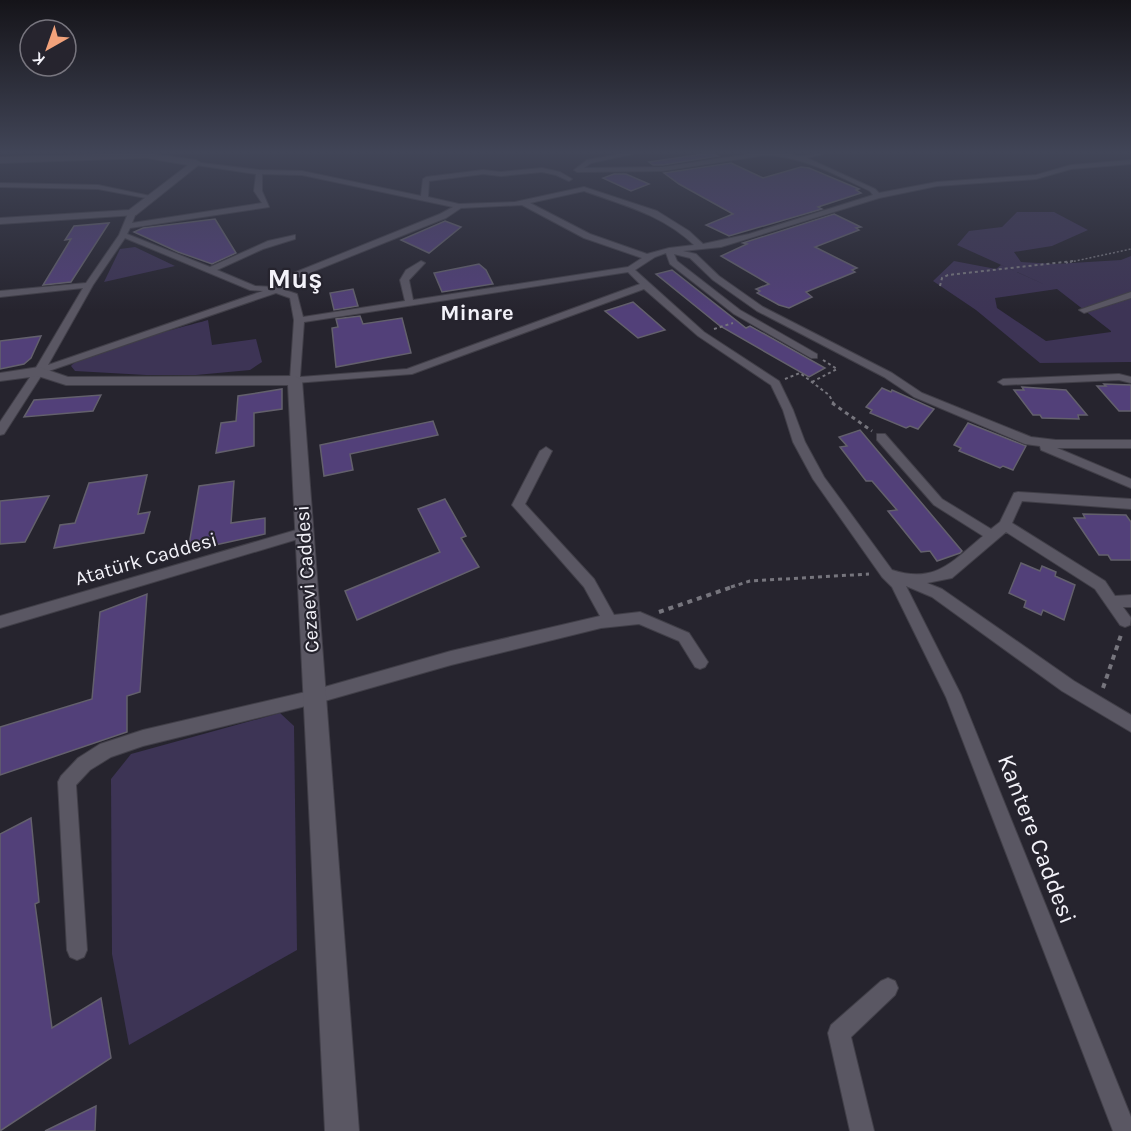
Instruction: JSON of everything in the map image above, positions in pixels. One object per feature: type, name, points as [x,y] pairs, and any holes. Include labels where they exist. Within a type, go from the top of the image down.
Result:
[{"type":"street","points":[[0,431],[39,371],[132,213],[140,206]]},
{"type":"street","points":[[124,230],[262,206]]},
{"type":"street","points":[[0,377],[39,371],[276,290],[294,276],[443,216],[459,206],[501,206]]},
{"type":"street","points":[[529,206],[587,236],[647,257]]},
{"type":"street","points":[[633,206],[654,213],[686,233],[700,247]]},
{"type":"street","points":[[299,320],[630,269],[647,257],[669,250],[700,247],[752,236],[847,206]]},
{"type":"street","points":[[0,221],[132,213]]},
{"type":"street","points":[[124,230],[209,271],[253,288],[276,290]]},
{"type":"street","points":[[209,271],[252,252],[261,245],[292,237]]},
{"type":"street","points":[[669,250],[673,262],[748,318],[814,356]]},
{"type":"street","points":[[669,250],[693,256],[716,278],[760,309],[888,375],[918,395],[1131,484]]},
{"type":"street","points":[[410,303],[403,280],[405,274],[421,263]]},
{"type":"street","name":"Kantere Caddesi","points":[[630,269],[701,334],[775,383],[788,410],[799,442],[819,479],[897,584],[953,695],[1125,1131]]},
{"type":"street","points":[[0,294],[89,285]]},
{"type":"street","points":[[39,371],[66,381],[295,380],[408,372],[646,285]]},
{"type":"street","name":"Cezaevi Caddesi","points":[[276,290],[294,296],[299,320],[295,380],[303,533],[342,1131]]},
{"type":"street","points":[[1084,310],[1131,295]]},
{"type":"street","points":[[1003,382],[1119,377],[1131,380]]},
{"type":"street","points":[[880,437],[938,502],[993,536]]},
{"type":"street","points":[[1029,441],[1056,444],[1131,444]]},
{"type":"street","points":[[546,451],[518,504],[589,583],[610,621]]},
{"type":"street","points":[[908,581],[948,574],[1005,525],[1018,496],[1131,504]]},
{"type":"street","points":[[1005,525],[1100,585],[1125,621]]},
{"type":"street","name":"Atatürk Caddesi","points":[[0,622],[303,533]]},
{"type":"street","points":[[887,573],[937,593],[1068,686],[1131,724]]},
{"type":"street","points":[[1111,602],[1131,601]]},
{"type":"street","points":[[77,950],[67,782],[84,764],[106,750],[143,738],[314,697],[451,658],[610,621],[640,618],[684,637],[700,662]]},
{"type":"street","points":[[862,1131],[839,1033],[888,988]]},
{"type":"path","points":[[940,286],[942,278],[948,274],[1059,264],[1131,249]]},
{"type":"path","points":[[701,334],[748,318]]},
{"type":"path","points":[[812,382],[837,369],[814,356]]},
{"type":"path","points":[[800,373],[830,395],[832,403],[880,437]]},
{"type":"path","points":[[640,618],[750,581],[887,573]]},
{"type":"path","points":[[1098,704],[1125,621]]},
{"type":"shaded area","points":[[1017,212],[1054,212],[1088,230],[1052,246],[1014,252],[1021,262],[1055,264],[1121,260],[1131,256],[1131,362],[1040,363],[976,310],[933,281],[954,261],[996,269],[1001,265],[1048,286],[957,245],[969,231],[1002,227]],"holes":[[[1057,289],[1111,331],[1046,341],[997,308],[995,298]]]},
{"type":"shaded area","points":[[135,247],[175,266],[104,282],[120,249]]},
{"type":"shaded area","points":[[208,320],[212,345],[256,339],[262,362],[250,370],[196,375],[75,371],[71,366],[95,353]]},
{"type":"shaded area","points":[[280,713],[294,726],[297,950],[129,1045],[112,954],[111,779],[131,754]]},
{"type":"building","points":[[718,206],[822,206],[818,207],[822,209],[729,236],[706,225],[733,214]]},
{"type":"building","points":[[834,214],[861,227],[856,228],[859,230],[815,247],[857,268],[852,270],[855,272],[806,292],[812,297],[789,308],[757,293],[760,291],[756,289],[769,284],[721,256],[747,244],[743,243]]},
{"type":"building","points":[[215,219],[236,253],[212,264],[178,252],[134,232],[143,228]]},
{"type":"building","points":[[445,221],[461,227],[429,253],[401,240]]},
{"type":"building","points":[[109,223],[71,282],[43,285],[71,239],[65,240],[74,226]]},
{"type":"building","points":[[479,264],[486,270],[493,284],[442,292],[434,273]]},
{"type":"building","points":[[672,270],[746,328],[750,326],[825,368],[809,377],[720,326],[656,274]]},
{"type":"building","points":[[353,289],[358,306],[334,310],[330,293]]},
{"type":"building","points":[[633,302],[665,330],[638,338],[605,311]]},
{"type":"building","points":[[360,316],[363,324],[402,318],[411,353],[336,367],[332,328],[338,327],[336,319]]},
{"type":"building","points":[[41,336],[31,358],[24,364],[0,369],[0,341]]},
{"type":"building","points":[[1104,384],[1131,385],[1131,411],[1119,411],[1097,386],[1106,386]]},
{"type":"building","points":[[1022,387],[1066,390],[1087,415],[1078,415],[1079,419],[1042,418],[1040,415],[1033,415],[1014,390],[1024,390]]},
{"type":"building","points":[[882,388],[891,392],[892,390],[934,409],[918,429],[910,426],[906,428],[870,413],[872,410],[866,407]]},
{"type":"building","points":[[282,389],[282,409],[254,413],[254,446],[216,453],[221,423],[236,421],[238,396]]},
{"type":"building","points":[[101,395],[93,411],[24,417],[34,400]]},
{"type":"building","points":[[433,421],[438,435],[350,454],[353,470],[324,476],[320,445]]},
{"type":"building","points":[[968,423],[1026,446],[1013,470],[1003,466],[1000,468],[959,451],[961,448],[954,445]]},
{"type":"building","points":[[860,430],[962,551],[960,553],[937,561],[930,551],[921,552],[888,511],[897,510],[872,481],[866,481],[840,447],[847,446],[839,437]]},
{"type":"building","points":[[147,475],[138,514],[150,512],[144,533],[54,548],[60,525],[75,523],[89,483]]},
{"type":"building","points":[[234,481],[231,523],[265,518],[265,534],[188,551],[199,486]]},
{"type":"building","points":[[49,496],[25,542],[0,544],[0,501]]},
{"type":"building","points":[[445,499],[466,536],[461,538],[479,567],[357,620],[345,591],[440,552],[418,509]]},
{"type":"building","points":[[1083,514],[1126,515],[1131,522],[1131,560],[1111,560],[1108,555],[1099,555],[1074,518],[1085,518]]},
{"type":"building","points":[[1021,563],[1040,571],[1042,566],[1056,572],[1055,576],[1075,585],[1064,620],[1043,610],[1041,615],[1024,607],[1026,601],[1009,593]]},
{"type":"building","points":[[147,594],[140,692],[127,696],[127,732],[0,775],[0,727],[92,699],[100,612]]},
{"type":"building","points":[[31,818],[39,902],[35,904],[52,1028],[101,998],[111,1058],[0,1131],[0,834]]},
{"type":"building","points":[[96,1106],[95,1131],[45,1131]]},
{"type":"district","name":"Muş","points":[[295,279]]},
{"type":"district","name":"Minare","points":[[477,313]]}]
